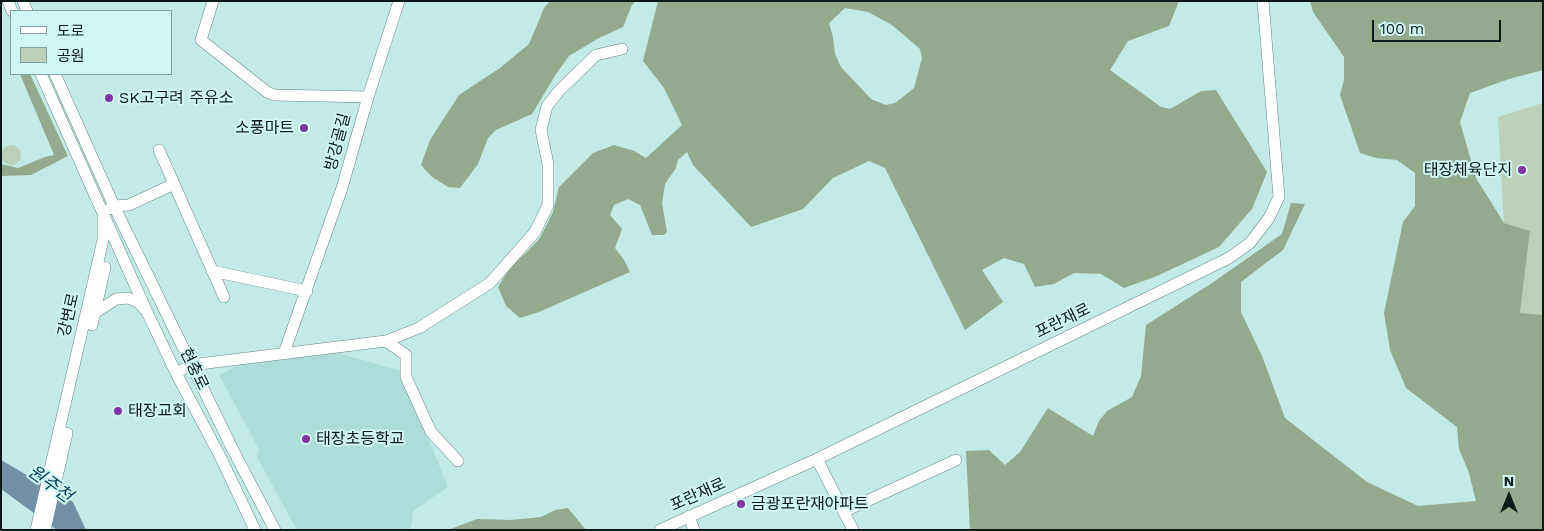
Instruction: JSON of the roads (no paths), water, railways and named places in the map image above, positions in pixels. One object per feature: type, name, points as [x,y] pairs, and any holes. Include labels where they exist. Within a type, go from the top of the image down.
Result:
[{"type":"street","points":[[213,1],[201,40],[268,92],[274,95],[368,97]]},
{"type":"street","name":"방강골길","points":[[284,353],[342,188],[368,97],[399,1]]},
{"type":"street","name":"포란재로","points":[[660,530],[817,459],[1230,258],[1250,243],[1269,218],[1278,197],[1264,1]]},
{"type":"street","name":"현충로","points":[[191,365],[386,341],[418,328],[490,283],[535,232],[548,205],[548,164],[541,130],[547,106],[559,91],[596,56],[622,49]]},
{"type":"street","name":"현충로","points":[[41,75],[146,310],[255,530]]},
{"type":"street","name":"현충로","points":[[55,75],[116,211],[234,452],[275,530]]},
{"type":"street","points":[[159,150],[224,296]]},
{"type":"street","points":[[105,216],[174,184]]},
{"type":"street","name":"강변로","points":[[64,429],[95,313],[107,238],[105,216]]},
{"type":"street","name":"강변로","points":[[64,429],[107,238]]},
{"type":"street","points":[[212,271],[307,291]]},
{"type":"street","points":[[95,313],[116,298],[128,298],[138,302],[157,330]]},
{"type":"street","points":[[386,341],[406,355],[406,377],[431,432],[458,461]]},
{"type":"street","points":[[176,373],[191,365]]},
{"type":"street","points":[[36,530],[64,429]]},
{"type":"street","points":[[45,530],[64,429]]},
{"type":"street","points":[[221,458],[234,452]]},
{"type":"street","points":[[817,459],[853,530]]},
{"type":"street","points":[[844,512],[956,460]]},
{"type":"street","points":[[689,516],[694,530]]},
{"type":"place","name":"SK고구려 주유소","points":[[109,98]]},
{"type":"place","name":"소풍마트","points":[[304,128]]},
{"type":"place","name":"태장체육단지","points":[[1522,170]]},
{"type":"place","name":"태장교회","points":[[118,411]]},
{"type":"place","name":"태장초등학교","points":[[306,439]]},
{"type":"place","name":"금광포란재아파트","points":[[741,504]]},
{"type":"water label","name":"원주천","points":[[50,484]]}]
